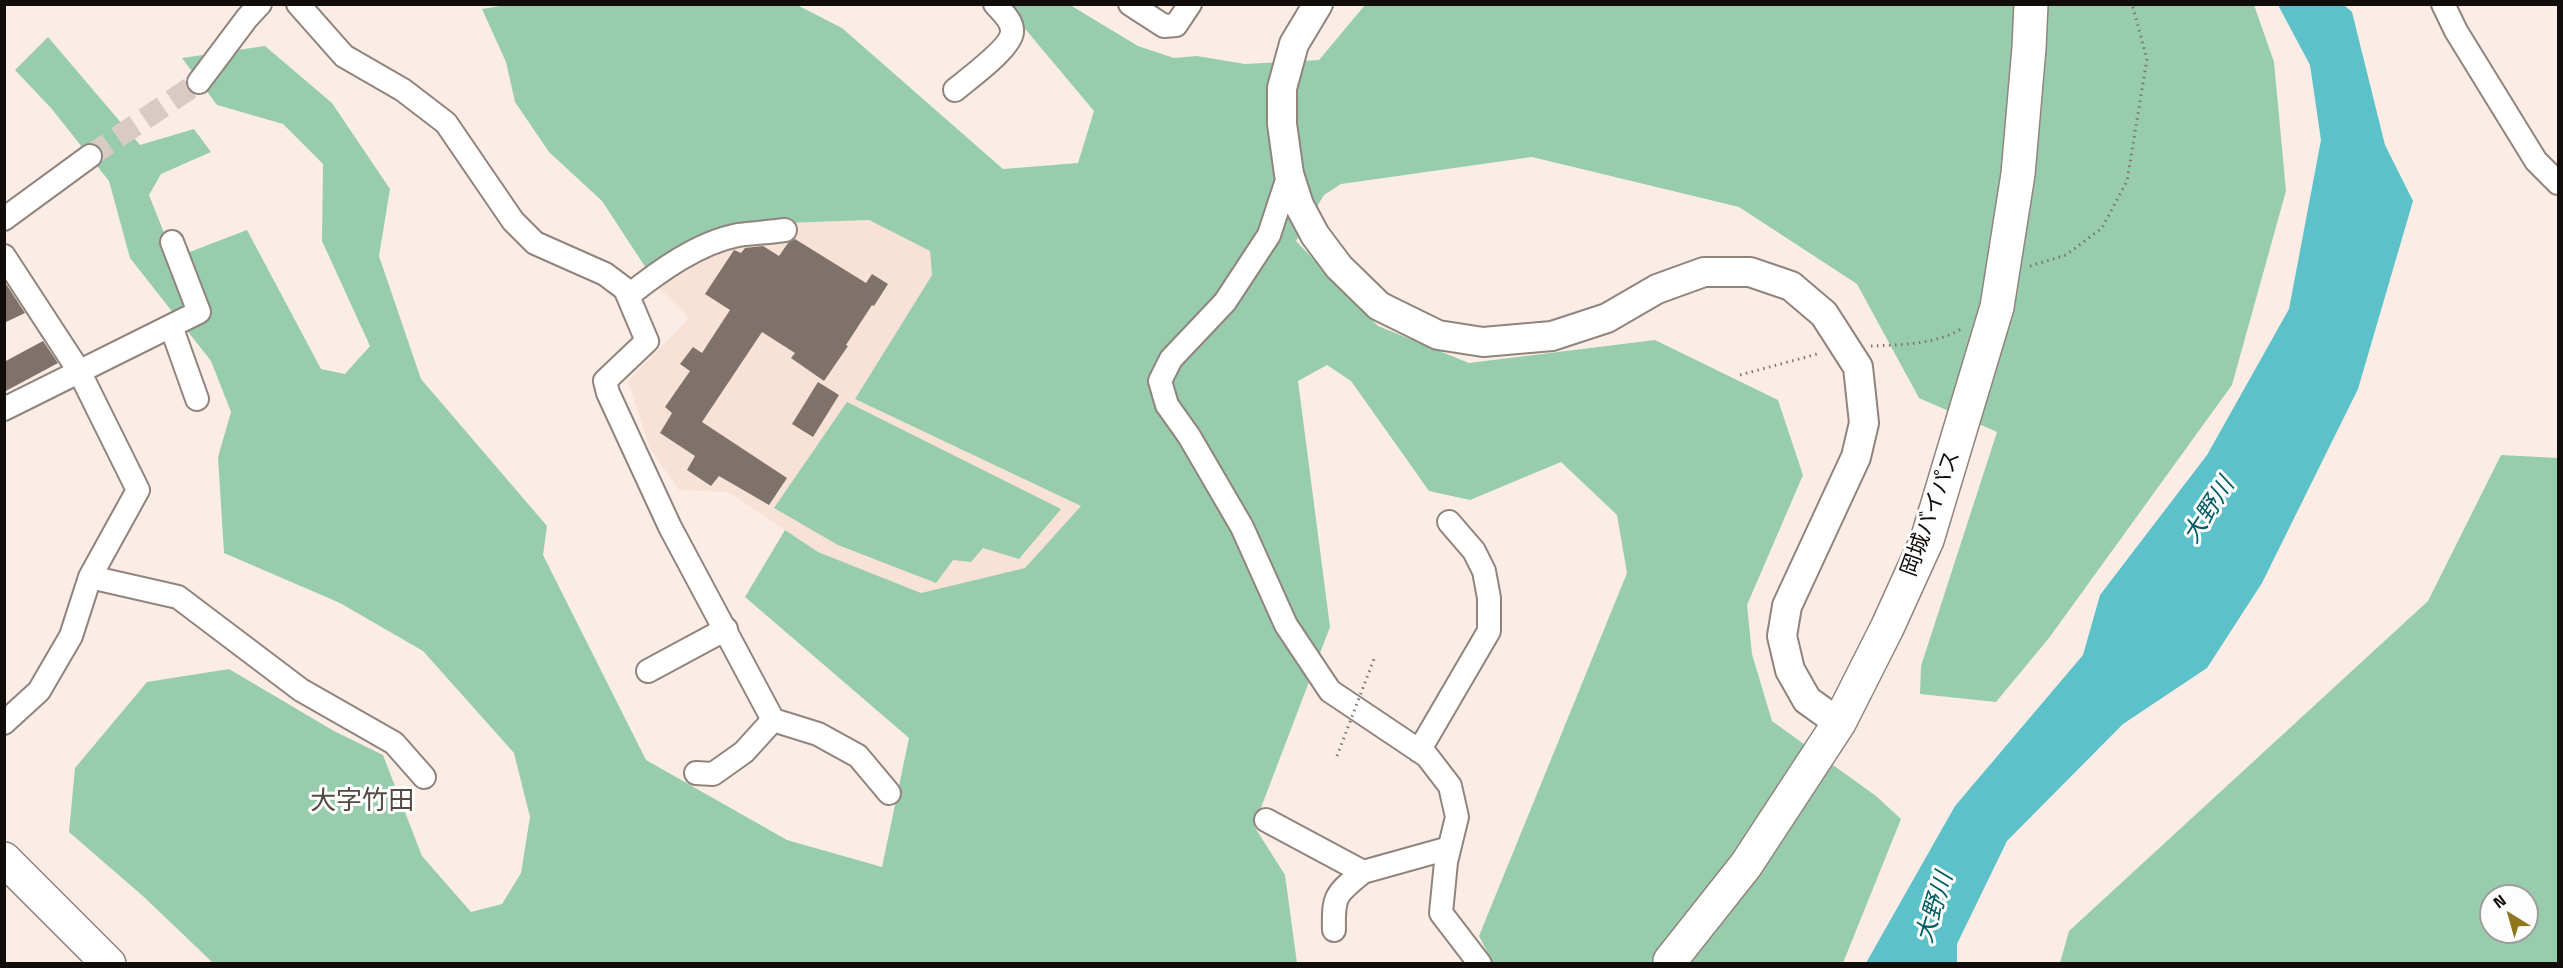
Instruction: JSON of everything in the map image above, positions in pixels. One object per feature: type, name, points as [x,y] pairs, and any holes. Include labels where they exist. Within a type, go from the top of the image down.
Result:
[{"type":"main road","name":"岡城バイパス","points":[[1670,961],[1746,865],[1839,723],[1887,628],[1927,540],[1997,307],[2018,174],[2031,4]]},
{"type":"main road","points":[[4,859],[110,963]]},
{"type":"street","points":[[199,82],[260,4]]},
{"type":"street","points":[[298,4],[345,56],[403,90],[447,123],[513,221],[535,243],[605,274],[625,289],[647,341],[605,381],[608,393],[670,527],[774,720],[818,734],[858,756],[889,793]]},
{"type":"street","points":[[955,90],[1008,44],[1012,32],[1009,19],[995,4]]},
{"type":"street","points":[[1130,4],[1164,26],[1176,25],[1190,4]]},
{"type":"street","points":[[1318,4],[1294,44],[1282,88],[1282,124],[1289,174],[1299,205],[1315,235],[1339,267],[1379,306],[1438,334],[1483,342],[1552,336],[1607,318],[1657,290],[1704,272],[1750,272],[1791,286],[1824,314],[1858,367],[1864,423],[1856,457],[1787,606],[1782,636],[1790,670],[1807,700],[1839,723]]},
{"type":"street","points":[[2443,4],[2456,32],[2536,161],[2559,183]]},
{"type":"street","points":[[4,219],[90,156]]},
{"type":"street","points":[[1289,174],[1269,235],[1225,302],[1171,359],[1160,381],[1167,405],[1189,436],[1242,527],[1286,625],[1330,691],[1427,756],[1450,786],[1457,817],[1446,862],[1441,913],[1480,963]]},
{"type":"street","points":[[628,296],[656,274],[703,248],[736,236],[785,230]]},
{"type":"street","points":[[4,409],[199,312],[172,242]]},
{"type":"street","points":[[4,256],[79,371],[138,490],[90,577],[71,636],[39,691],[4,723]]},
{"type":"street","points":[[171,326],[197,399]]},
{"type":"street","points":[[1419,751],[1489,631],[1489,598],[1484,571],[1474,551],[1449,522]]},
{"type":"street","points":[[90,577],[178,597],[301,690],[394,743],[424,777]]},
{"type":"street","points":[[648,671],[726,629]]},
{"type":"street","points":[[696,773],[713,774],[744,752],[774,720]]},
{"type":"street","points":[[1266,820],[1363,872]]},
{"type":"street","points":[[1334,930],[1333,904],[1341,890],[1363,872],[1449,848]]},
{"type":"path","points":[[2026,267],[2066,255],[2102,228],[2127,182],[2147,59],[2132,4]]},
{"type":"path","points":[[1740,375],[1844,347],[1901,345],[1948,337],[1997,307]]},
{"type":"path","points":[[1337,756],[1374,659]]},
{"type":"shaded area","points":[[869,220],[930,251],[932,275],[855,399],[1082,506],[1025,568],[921,593],[818,552],[728,492],[679,490],[650,449],[628,381],[689,318],[659,288],[725,244],[786,223]]},
{"type":"green space","points":[[513,4],[797,5],[842,28],[1003,169],[1078,163],[1094,111],[1005,5],[1070,5],[1138,46],[1174,58],[1197,56],[1245,64],[1319,60],[1365,5],[2254,5],[2274,62],[2286,191],[2232,385],[2049,638],[1996,702],[1920,694],[1921,666],[1997,432],[1919,398],[1857,284],[1739,207],[1532,157],[1341,184],[1324,195],[1296,241],[1378,326],[1469,363],[1655,340],[1778,400],[1803,475],[1747,605],[1752,654],[1772,721],[1876,796],[1901,819],[1843,963],[1493,963],[1479,936],[1627,573],[1617,515],[1561,462],[1470,500],[1429,491],[1351,381],[1327,365],[1298,381],[1330,627],[1254,826],[1285,875],[1297,963],[213,963],[144,897],[69,832],[75,768],[147,682],[229,669],[334,731],[383,755],[422,856],[471,912],[502,904],[521,873],[530,817],[514,753],[423,651],[340,603],[224,553],[218,457],[231,412],[211,361],[130,258],[109,181],[51,108],[15,70],[48,37],[140,145],[194,129],[211,152],[161,174],[149,195],[174,258],[247,230],[321,369],[345,374],[370,346],[322,241],[323,164],[283,124],[217,105],[182,58],[265,46],[332,103],[390,189],[379,256],[421,379],[547,526],[543,555],[646,760],[787,840],[882,867],[909,738],[745,597],[785,530],[818,552],[921,593],[1025,568],[1081,506],[855,399],[932,275],[930,251],[869,220],[786,223],[725,244],[659,288],[602,201],[549,152],[515,102],[506,62],[482,9]]},
{"type":"green space","points":[[847,402],[1061,509],[1019,559],[983,548],[971,562],[953,560],[936,583],[838,545],[774,508]]},
{"type":"green space","points":[[2501,455],[2558,458],[2558,963],[2060,963],[2069,931],[2428,601]]},
{"type":"water","name":"大野川","points":[[2278,5],[2344,5],[2352,12],[2385,145],[2413,201],[2358,389],[2262,583],[2207,668],[2123,724],[2007,841],[1957,944],[1957,963],[1866,963],[1955,806],[2083,655],[2100,595],[2207,455],[2289,309],[2321,140],[2310,65]]},
{"type":"building","points":[[795,239],[866,283],[872,274],[888,284],[824,381],[791,358],[795,353],[762,332],[702,422],[787,478],[769,505],[719,476],[711,486],[687,470],[695,456],[660,433],[672,413],[665,407],[690,371],[680,364],[693,347],[702,353],[730,310],[705,294],[734,250],[741,253],[745,248],[763,246],[779,256],[788,243]]},
{"type":"building","points":[[4,281],[25,313],[4,323]]},
{"type":"building","points":[[43,341],[58,363],[4,392],[4,362]]},
{"type":"building","points":[[818,382],[839,395],[813,437],[792,424]]},
{"type":"tunnel","points":[[90,156],[199,82]]},
{"type":"district","name":"大字竹田","points":[[362,803]]}]
